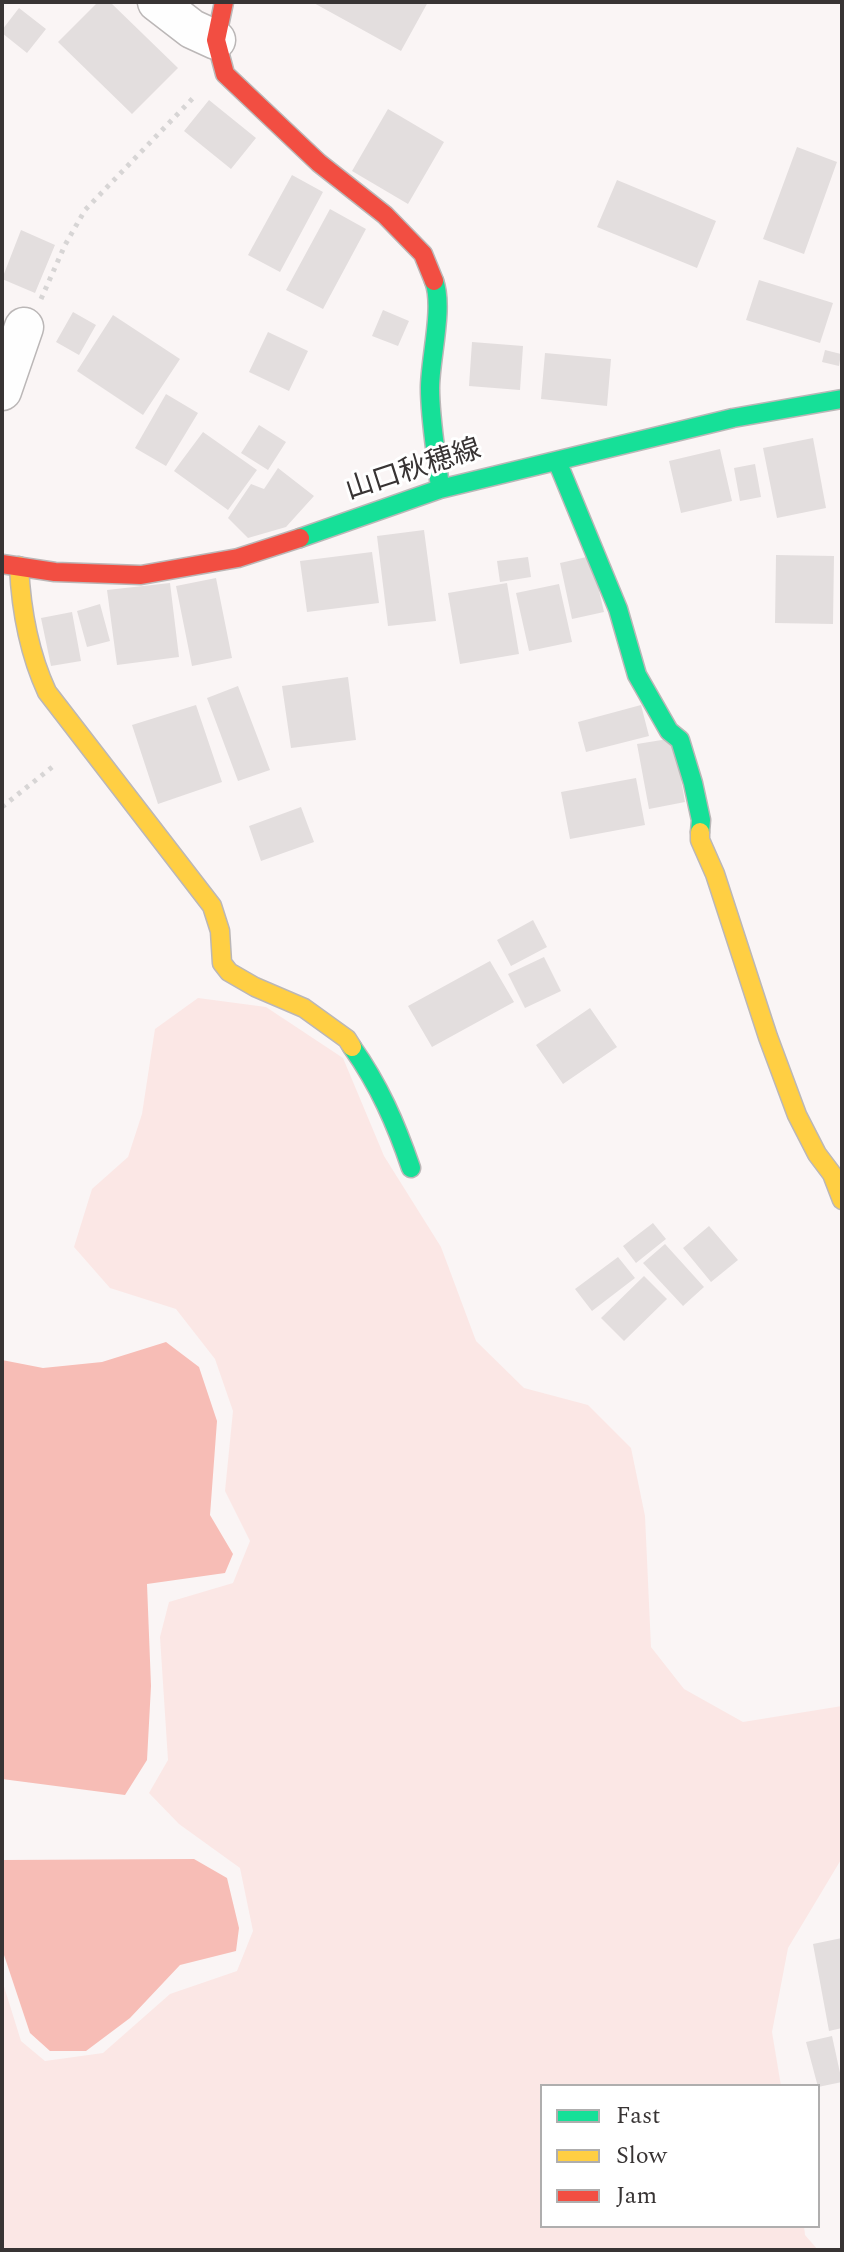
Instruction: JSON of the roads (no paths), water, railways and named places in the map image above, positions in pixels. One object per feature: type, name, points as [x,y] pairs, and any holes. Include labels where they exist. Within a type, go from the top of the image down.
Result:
[{"type":"street","points":[[157,2],[192,29],[319,163],[385,215],[423,254],[436,287],[430,388],[440,489]]},
{"type":"street","points":[[220,57],[224,2]]},
{"type":"street","points":[[2,391],[24,327]]},
{"type":"street","name":"山口秋穂線","points":[[10,565],[55,572],[141,575],[238,558],[440,489],[733,418],[842,399]]},
{"type":"street","points":[[557,461],[618,609],[637,675],[669,731],[680,740],[701,820],[700,840],[715,874],[768,1037],[797,1115],[817,1154],[832,1174],[842,1200]]},
{"type":"street","points":[[10,565],[20,593],[34,664],[47,692],[212,906],[220,931],[222,963],[229,972],[255,987],[304,1008],[347,1039],[370,1072],[396,1123],[411,1168]]}]
